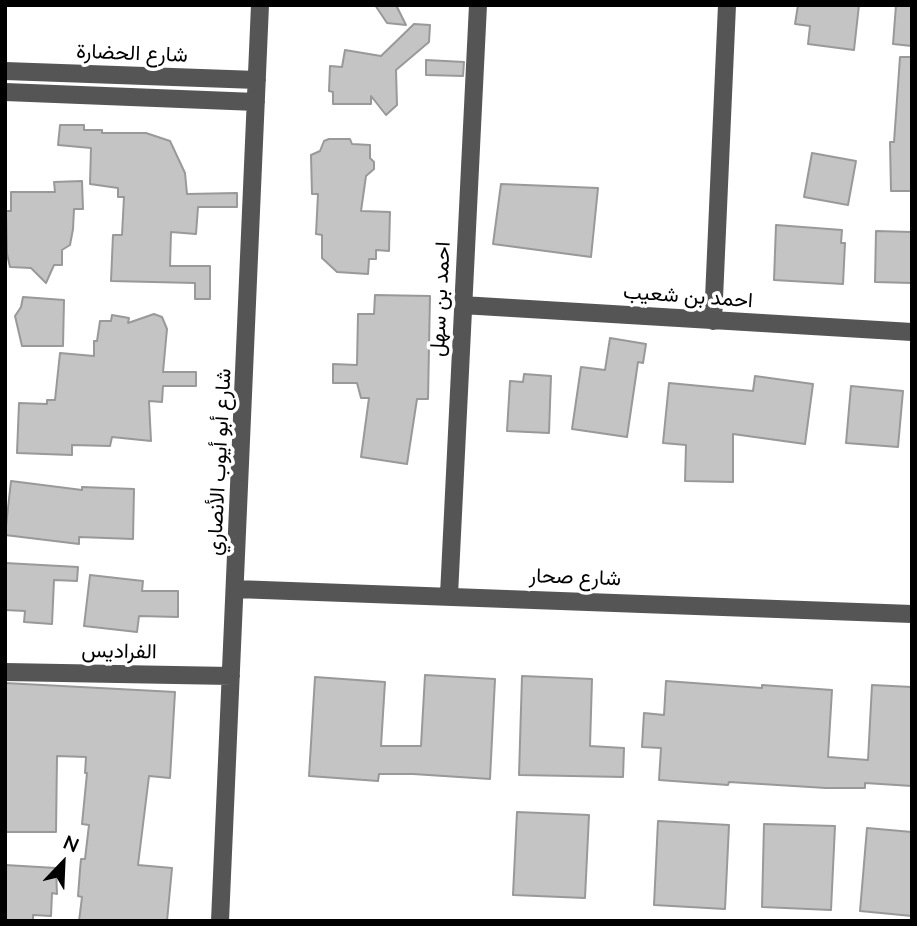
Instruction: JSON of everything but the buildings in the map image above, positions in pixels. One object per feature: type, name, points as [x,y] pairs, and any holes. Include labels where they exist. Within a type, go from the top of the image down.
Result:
[{"type":"street","name":"شارع أبو أيوب الأنصاري","points":[[220,921],[260,5]]},
{"type":"street","name":"احمد بن سهل","points":[[449,595],[478,5]]},
{"type":"street","points":[[713,321],[727,5]]},
{"type":"street","name":"شارع الحضارة","points":[[5,71],[257,80]]},
{"type":"street","name":"شارع الحضارة","points":[[5,92],[256,102]]},
{"type":"street","name":"احمد بن شعيب","points":[[462,305],[912,332]]},
{"type":"street","name":"شارع صحار","points":[[236,589],[912,614]]},
{"type":"street","name":"الفراديس","points":[[5,672],[231,676]]}]
